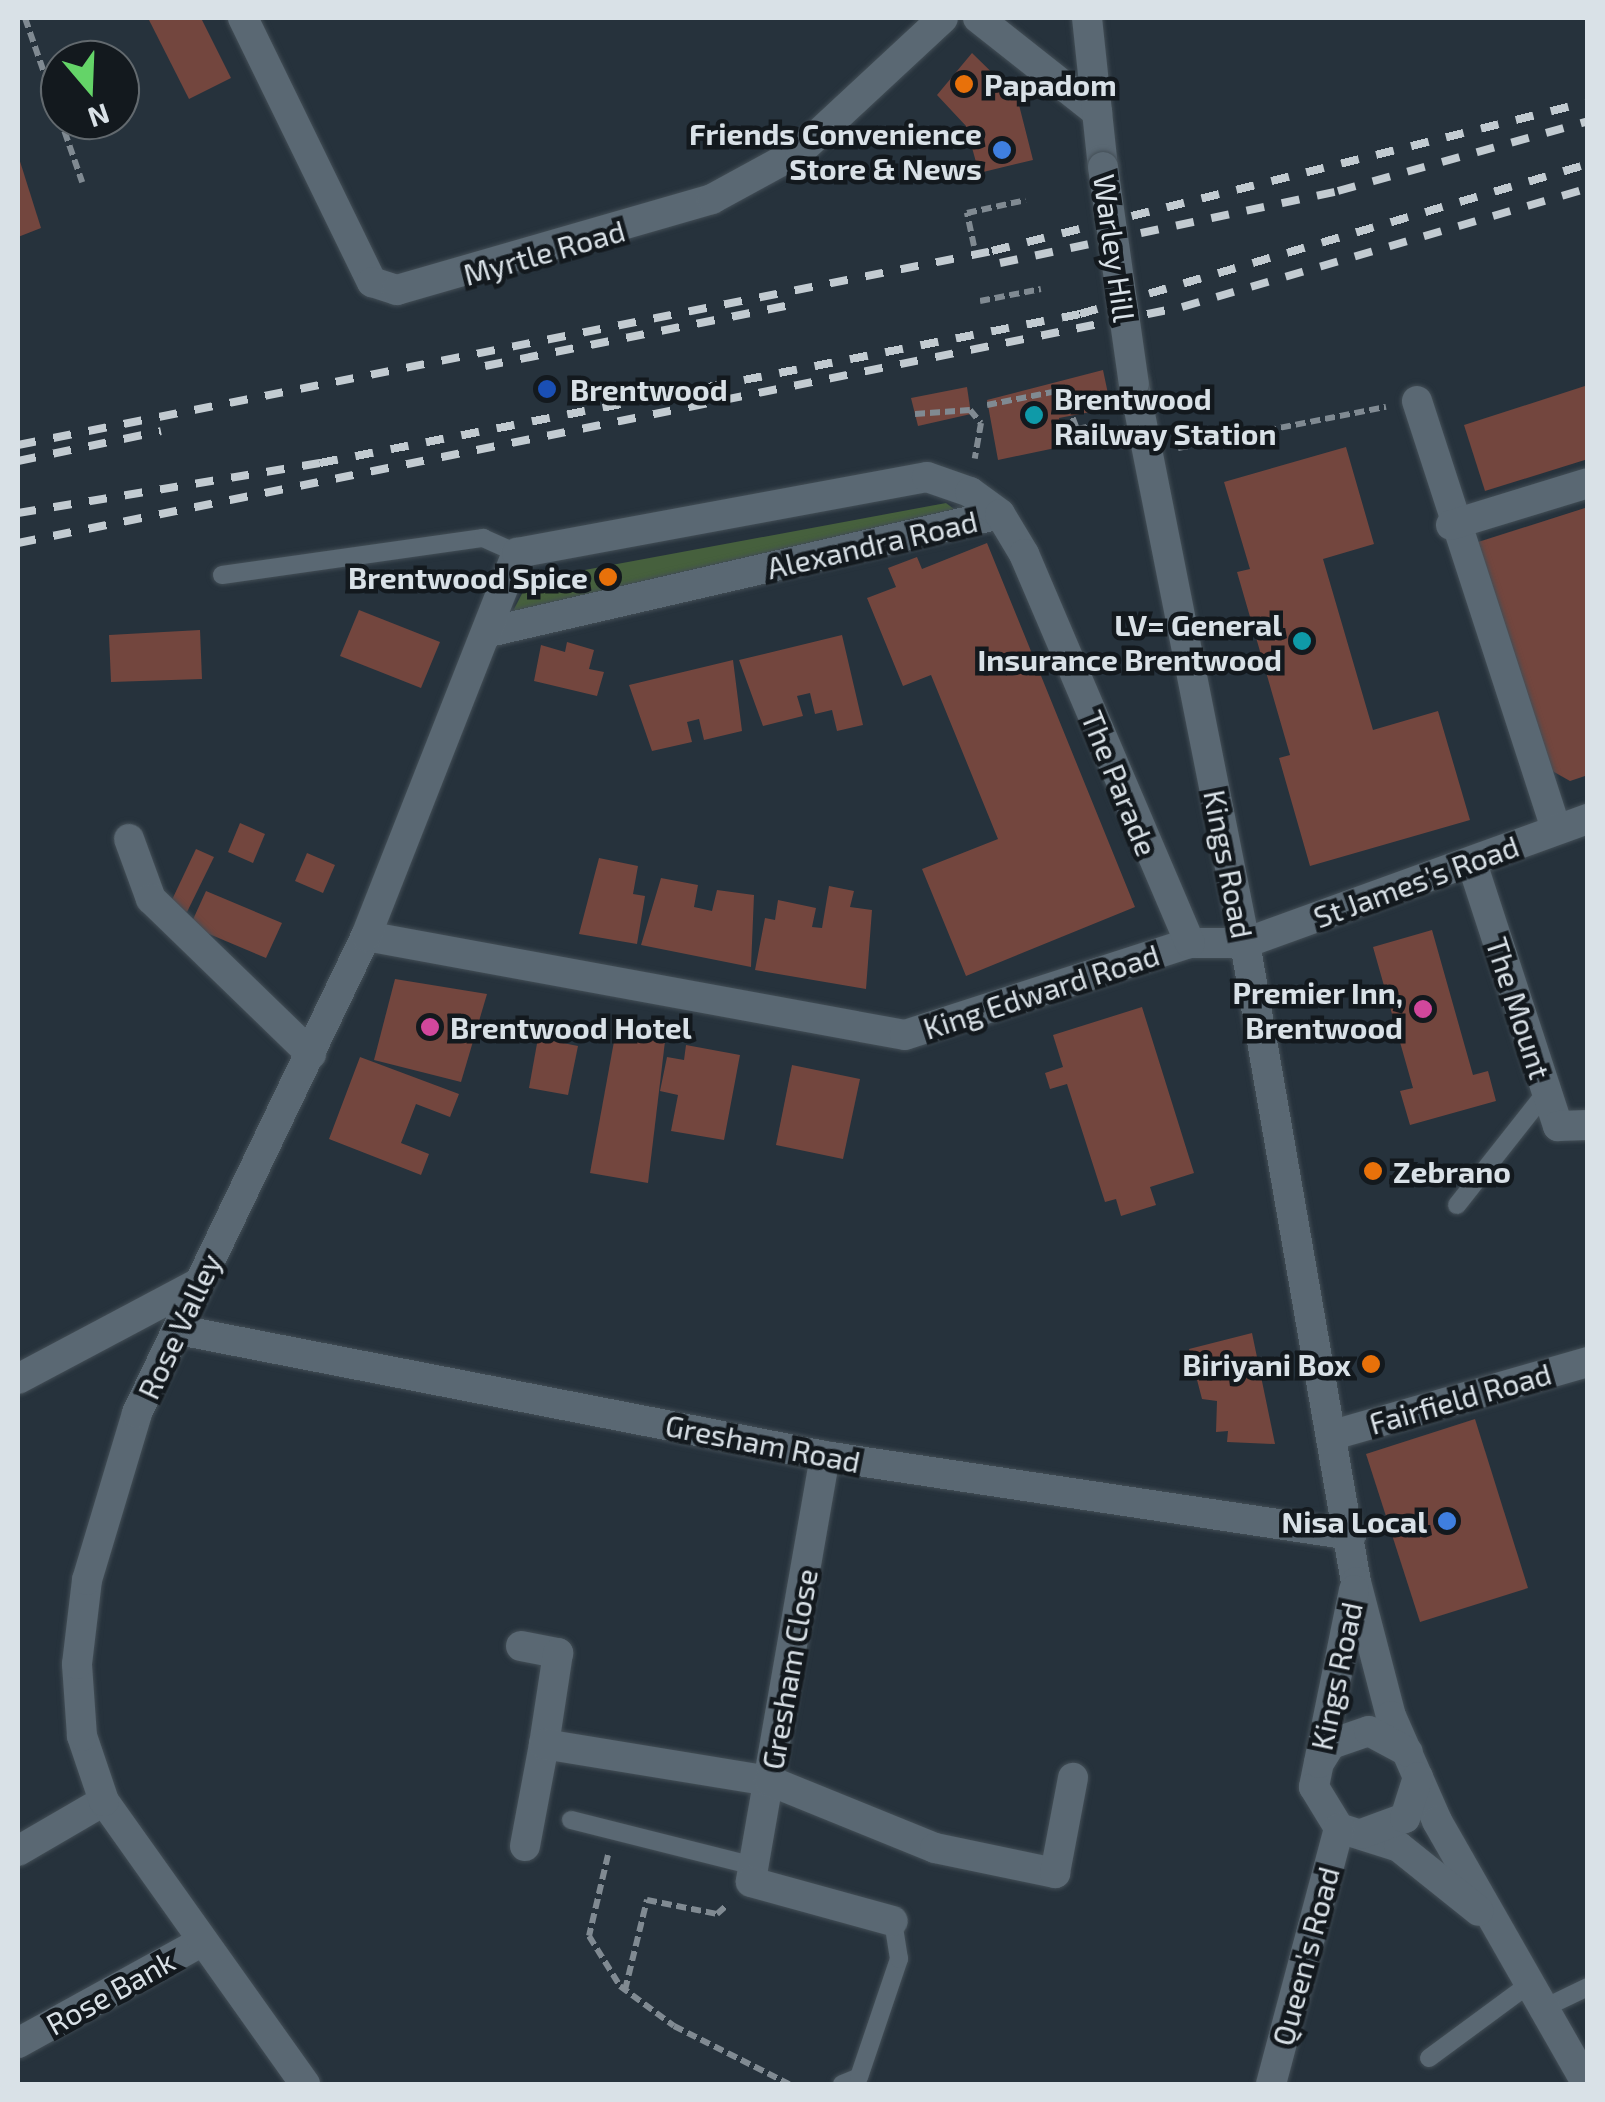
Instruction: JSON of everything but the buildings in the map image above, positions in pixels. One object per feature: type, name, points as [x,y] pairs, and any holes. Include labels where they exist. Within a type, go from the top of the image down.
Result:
[{"type":"street","name":"Myrtle Road","points":[[243,18],[372,282],[397,290],[582,244],[725,192],[800,150],[942,18]]},
{"type":"street","points":[[978,18],[1098,112]]},
{"type":"street","name":"Warley Hill","points":[[1087,18],[1103,167],[1134,384]]},
{"type":"street","name":"Kings Road","points":[[1134,384],[1245,943],[1351,1535],[1356,1582],[1414,1765],[1493,1923],[1587,2084]]},
{"type":"street","points":[[1416,401],[1451,525],[1556,828]]},
{"type":"street","name":"Alexandra Road","points":[[516,553],[928,477],[970,492],[1000,514]]},
{"type":"street","points":[[1451,525],[1588,483]]},
{"type":"street","name":"Alexandra Road","points":[[489,632],[1000,514]]},
{"type":"street","name":"The Parade","points":[[1000,514],[1190,943]]},
{"type":"street","name":"Rose Valley","points":[[305,2084],[104,1801],[80,1718],[87,1580],[112,1482],[197,1284],[366,936],[489,632],[516,553]]},
{"type":"street","name":"St James's Road","points":[[1245,943],[1588,819]]},
{"type":"street","points":[[129,840],[151,899],[311,1054]]},
{"type":"street","name":"The Mount","points":[[1472,863],[1558,1126],[1588,1125]]},
{"type":"street","name":"King Edward Road","points":[[366,936],[905,1035],[1190,943],[1245,943]]},
{"type":"street","points":[[18,1379],[197,1284]]},
{"type":"street","name":"Gresham Road","points":[[179,1330],[826,1456],[1351,1535]]},
{"type":"street","name":"Fairfield Road","points":[[1333,1435],[1588,1362]]},
{"type":"street","name":"Gresham Close","points":[[752,1874],[826,1456]]},
{"type":"street","name":"Kings Road","points":[[1356,1582],[1314,1787],[1350,1831],[1417,1859],[1493,1923]]},
{"type":"street","points":[[521,1646],[558,1653],[525,1846]]},
{"type":"street","name":"Kings Road","points":[[1317,1770],[1349,1734],[1390,1736],[1414,1765]]},
{"type":"street","points":[[544,1744],[770,1781],[935,1848],[1056,1874],[1073,1778]]},
{"type":"street","points":[[1350,1831],[1405,1818],[1414,1765]]},
{"type":"street","points":[[18,1850],[104,1801]]},
{"type":"street","name":"Queen's Road","points":[[1271,2084],[1350,1831]]},
{"type":"street","points":[[752,1874],[893,1921]]},
{"type":"street","name":"Rose Bank","points":[[18,2043],[202,1941]]},
{"type":"lane","points":[[222,575],[483,538],[516,553]]},
{"type":"lane","points":[[1457,1205],[1547,1092]]},
{"type":"lane","points":[[571,1820],[752,1874]]},
{"type":"lane","points":[[842,2084],[858,2077],[898,1958],[893,1921]]},
{"type":"lane","points":[[1429,2058],[1535,1997],[1588,1987]]},
{"type":"path","points":[[21,18],[82,182]]},
{"type":"path","points":[[974,246],[967,213],[1026,200]]},
{"type":"path","points":[[980,301],[1041,289]]},
{"type":"path","points":[[987,405],[1062,390],[1077,429]]},
{"type":"path","points":[[1148,455],[1416,401]]},
{"type":"path","points":[[915,414],[949,406],[981,423],[970,492]]},
{"type":"path","points":[[614,1831],[588,1936],[625,1990],[674,2026],[790,2084]]},
{"type":"path","points":[[625,1990],[647,1900],[717,1914],[752,1874]]},
{"type":"green space","points":[[946,503],[954,509],[513,611],[527,584],[547,577]]},
{"type":"railway","points":[[18,445],[992,251],[1588,102]]},
{"type":"railway","points":[[1000,263],[1338,191],[1588,121]]},
{"type":"railway","points":[[18,513],[320,463],[1080,314],[1588,164]]},
{"type":"railway","points":[[18,543],[1182,307],[1588,188]]},
{"type":"railway","points":[[485,366],[789,305]]},
{"type":"railway","points":[[18,461],[161,431]]},
{"type":"place","name":"Papadom","points":[[964,84]]},
{"type":"place","name":"Friends Convenience Store & News","points":[[1002,150]]},
{"type":"place","name":"Brentwood","points":[[547,389]]},
{"type":"place","name":"Brentwood Railway Station","points":[[1034,415]]},
{"type":"place","name":"Brentwood Spice","points":[[608,577]]},
{"type":"place","name":"LV= General Insurance Brentwood","points":[[1302,641]]},
{"type":"place","name":"Premier Inn, Brentwood","points":[[1423,1009]]},
{"type":"place","name":"Brentwood Hotel","points":[[430,1027]]},
{"type":"place","name":"Zebrano","points":[[1373,1171]]},
{"type":"place","name":"Biriyani Box","points":[[1371,1364]]},
{"type":"place","name":"Nisa Local","points":[[1447,1521]]}]
